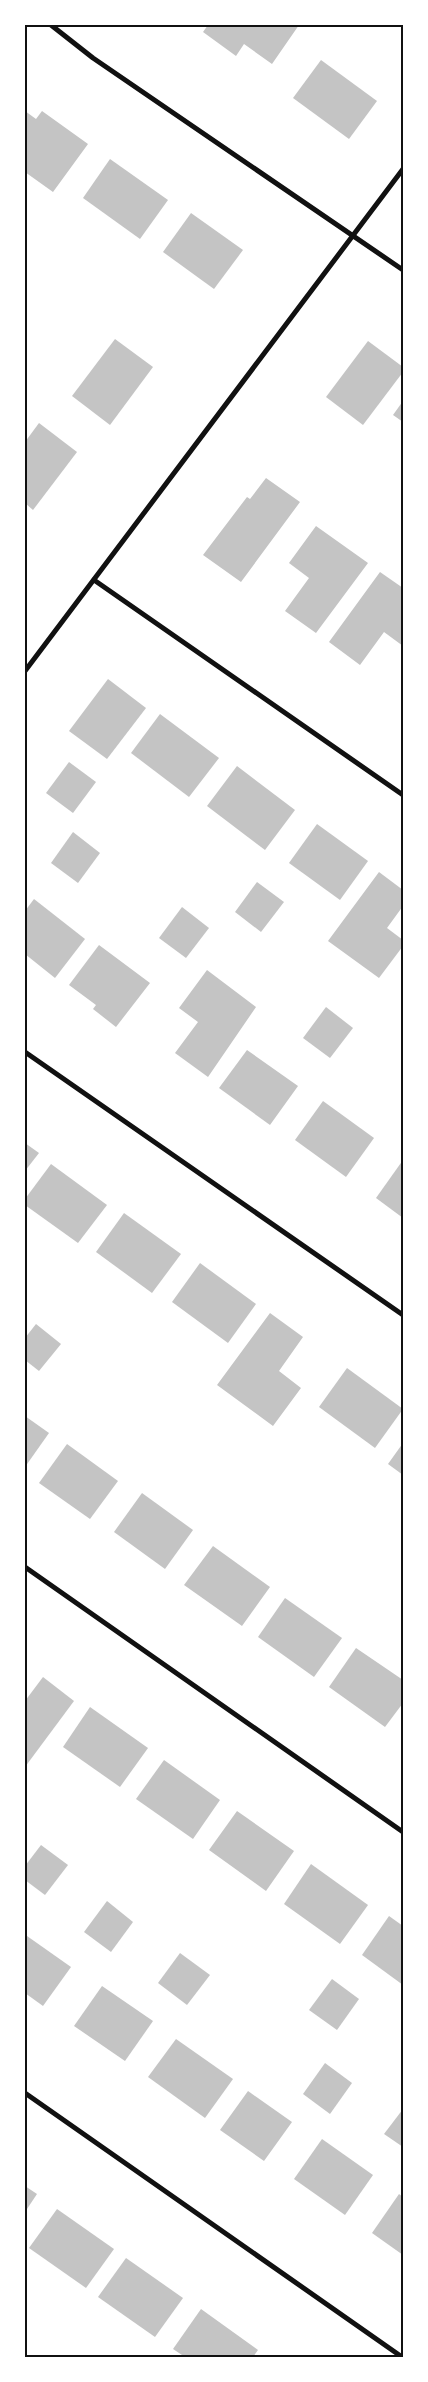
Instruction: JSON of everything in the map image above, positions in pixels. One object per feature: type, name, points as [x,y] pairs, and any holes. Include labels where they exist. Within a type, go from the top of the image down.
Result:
[{"type":"street","points":[[51,25],[93,58],[403,270]]},
{"type":"street","points":[[25,671],[403,169]]},
{"type":"street","points":[[94,580],[403,795]]},
{"type":"street","points":[[25,1052],[403,1316]]},
{"type":"street","points":[[25,1567],[403,1832]]},
{"type":"street","points":[[25,2093],[402,2357]]},
{"type":"building","points":[[208,25],[299,25],[272,64],[244,44],[236,56],[203,32]]},
{"type":"building","points":[[321,60],[377,101],[349,139],[293,98]]},
{"type":"building","points":[[25,111],[36,119],[42,111],[88,144],[53,192],[25,172]]},
{"type":"building","points":[[110,159],[168,200],[140,239],[83,198]]},
{"type":"building","points":[[191,213],[243,250],[214,289],[163,252]]},
{"type":"building","points":[[115,339],[153,367],[110,425],[72,396]]},
{"type":"building","points":[[368,341],[403,367],[403,372],[363,425],[326,397]]},
{"type":"building","points":[[403,401],[403,422],[393,415]]},
{"type":"building","points":[[39,423],[77,452],[33,510],[25,503],[25,442]]},
{"type":"building","points":[[266,478],[300,502],[241,582],[203,555],[247,497],[250,499]]},
{"type":"building","points":[[316,526],[368,563],[316,633],[285,611],[309,578],[289,563]]},
{"type":"building","points":[[380,572],[403,588],[403,646],[384,632],[360,665],[329,642]]},
{"type":"building","points":[[108,679],[146,708],[107,759],[69,731]]},
{"type":"building","points":[[160,714],[219,758],[189,797],[131,753]]},
{"type":"building","points":[[69,762],[96,782],[73,813],[46,793]]},
{"type":"building","points":[[237,766],[295,810],[265,850],[207,806]]},
{"type":"building","points":[[317,824],[368,861],[340,900],[289,863]]},
{"type":"building","points":[[73,832],[100,853],[78,883],[51,863]]},
{"type":"building","points":[[379,872],[403,890],[403,906],[387,928],[403,940],[403,946],[379,978],[328,941]]},
{"type":"building","points":[[257,882],[284,902],[261,932],[235,912]]},
{"type":"building","points":[[34,899],[85,939],[55,978],[25,954],[25,911]]},
{"type":"building","points":[[182,907],[209,928],[186,958],[159,938]]},
{"type":"building","points":[[99,945],[150,983],[116,1027],[93,1009],[96,1005],[69,985]]},
{"type":"building","points":[[207,970],[256,1007],[208,1077],[175,1053],[198,1022],[179,1008]]},
{"type":"building","points":[[326,1007],[353,1028],[330,1058],[303,1038]]},
{"type":"building","points":[[247,1050],[298,1086],[270,1125],[219,1088]]},
{"type":"building","points":[[323,1101],[374,1138],[346,1177],[295,1140]]},
{"type":"building","points":[[25,1143],[39,1153],[25,1171]]},
{"type":"building","points":[[403,1160],[403,1218],[376,1198]]},
{"type":"building","points":[[51,1164],[107,1205],[78,1243],[25,1205],[25,1199]]},
{"type":"building","points":[[124,1213],[181,1254],[152,1293],[96,1252]]},
{"type":"building","points":[[200,1263],[256,1304],[228,1343],[172,1302]]},
{"type":"building","points":[[270,1313],[303,1337],[279,1371],[301,1388],[273,1426],[217,1385]]},
{"type":"building","points":[[36,1324],[61,1344],[39,1371],[25,1360],[25,1338]]},
{"type":"building","points":[[347,1368],[403,1409],[375,1448],[319,1407]]},
{"type":"building","points":[[25,1416],[49,1433],[25,1467]]},
{"type":"building","points":[[403,1443],[403,1475],[388,1464]]},
{"type":"building","points":[[67,1444],[118,1481],[90,1519],[39,1483]]},
{"type":"building","points":[[142,1493],[193,1530],[165,1569],[114,1532]]},
{"type":"building","points":[[213,1546],[270,1587],[242,1626],[184,1585]]},
{"type":"building","points":[[285,1598],[342,1638],[314,1677],[258,1637]]},
{"type":"building","points":[[356,1648],[403,1680],[403,1703],[385,1727],[329,1687]]},
{"type":"building","points":[[43,1677],[74,1701],[25,1767],[25,1701]]},
{"type":"building","points":[[90,1707],[148,1748],[120,1787],[63,1747]]},
{"type":"building","points":[[164,1760],[220,1800],[193,1839],[136,1799]]},
{"type":"building","points":[[237,1811],[294,1851],[266,1891],[209,1850]]},
{"type":"building","points":[[41,1845],[68,1865],[45,1895],[25,1880],[25,1866]]},
{"type":"building","points":[[311,1864],[368,1905],[340,1944],[284,1904]]},
{"type":"building","points":[[107,1901],[133,1922],[111,1952],[84,1932]]},
{"type":"building","points":[[389,1916],[403,1926],[403,1985],[362,1955]]},
{"type":"building","points":[[27,1936],[71,1967],[43,2006],[25,1993],[25,1938]]},
{"type":"building","points":[[180,1953],[210,1975],[187,2005],[158,1983]]},
{"type":"building","points":[[332,1979],[359,1999],[337,2030],[309,2010]]},
{"type":"building","points":[[102,1986],[153,2021],[125,2061],[74,2026]]},
{"type":"building","points":[[176,2039],[233,2079],[205,2118],[148,2077]]},
{"type":"building","points":[[325,2063],[352,2083],[330,2114],[303,2094]]},
{"type":"building","points":[[248,2091],[292,2122],[264,2161],[220,2130]]},
{"type":"building","points":[[403,2109],[403,2147],[384,2134]]},
{"type":"building","points":[[322,2139],[373,2175],[345,2215],[294,2179]]},
{"type":"building","points":[[25,2186],[37,2194],[25,2212]]},
{"type":"building","points":[[399,2194],[403,2197],[403,2255],[372,2233]]},
{"type":"building","points":[[57,2209],[114,2249],[86,2288],[29,2248]]},
{"type":"building","points":[[126,2258],[183,2298],[155,2337],[98,2297]]},
{"type":"building","points":[[201,2309],[258,2350],[253,2357],[185,2357],[173,2349]]}]
